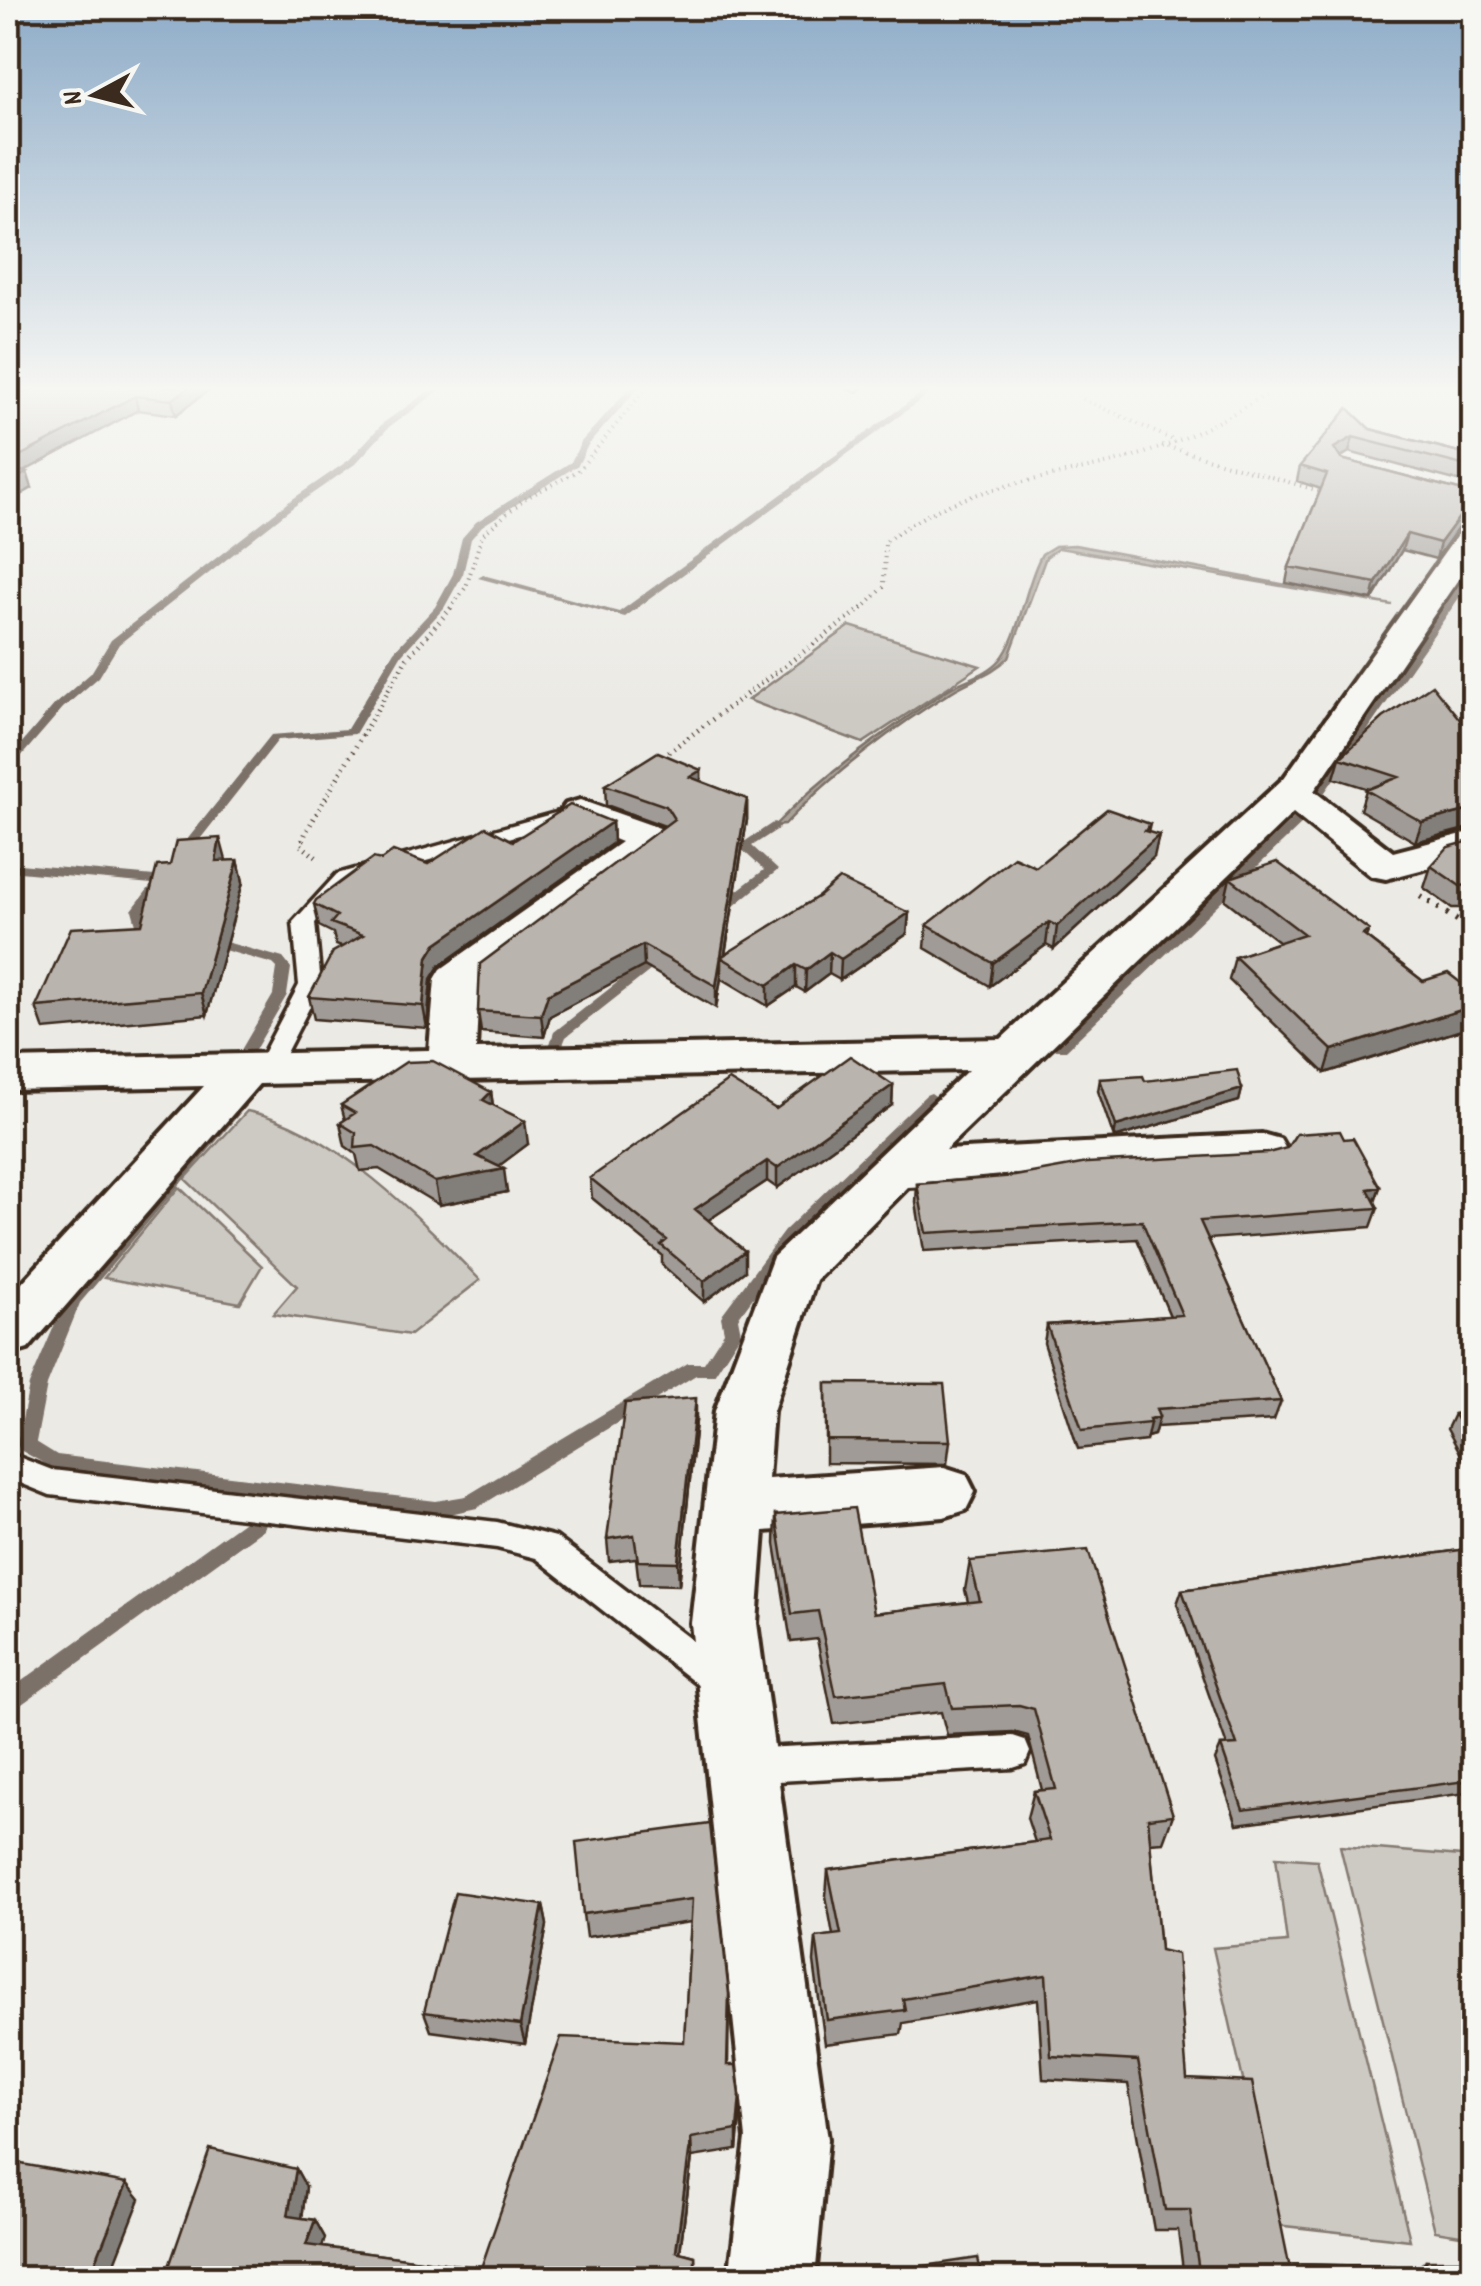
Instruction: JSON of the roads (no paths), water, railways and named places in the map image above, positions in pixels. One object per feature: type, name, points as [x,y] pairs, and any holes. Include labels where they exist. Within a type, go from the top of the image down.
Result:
[{"type":"street","points":[[772,2278],[787,2139],[724,1623],[744,1412],[792,1271],[1013,1054],[1291,792],[1462,570],[1474,533]]},
{"type":"street","points":[[1291,792],[1386,866],[1474,844]]},
{"type":"street","points":[[452,1066],[458,979],[651,840],[580,812]]},
{"type":"street","points":[[8,1074],[1013,1054]]},
{"type":"street","points":[[8,1334],[256,1070]]},
{"type":"street","points":[[895,1170],[1262,1151]]},
{"type":"street","points":[[734,1507],[944,1492]]},
{"type":"lane","points":[[256,1070],[310,984],[304,922],[344,878],[580,812]]},
{"type":"lane","points":[[8,1465],[50,1482],[497,1535],[544,1546],[732,1692]]},
{"type":"lane","points":[[742,1766],[1013,1752]]},
{"type":"waterway","points":[[8,765],[59,706],[95,675],[115,642],[308,493]]},
{"type":"waterway","points":[[182,854],[275,737],[351,732],[398,653],[439,608],[458,574],[467,538],[479,524],[528,493]]},
{"type":"waterway","points":[[483,578],[621,615],[789,493]]},
{"type":"waterway","points":[[1061,1047],[1301,818],[1467,579]]},
{"type":"waterway","points":[[718,912],[772,870],[744,846],[774,826]]},
{"type":"waterway","points":[[8,867],[161,881]]},
{"type":"waterway","points":[[162,880],[138,910],[141,921],[162,927]]},
{"type":"waterway","points":[[208,941],[278,961],[284,968],[280,995],[248,1050],[252,1074]]},
{"type":"waterway","points":[[557,1044],[559,1035],[660,956]]},
{"type":"waterway","points":[[239,1106],[73,1300],[38,1385],[26,1445],[54,1462],[436,1509],[470,1503],[694,1368],[708,1370],[733,1333],[729,1317],[790,1235],[931,1098]]},
{"type":"waterway","points":[[8,1702],[257,1523]]}]
